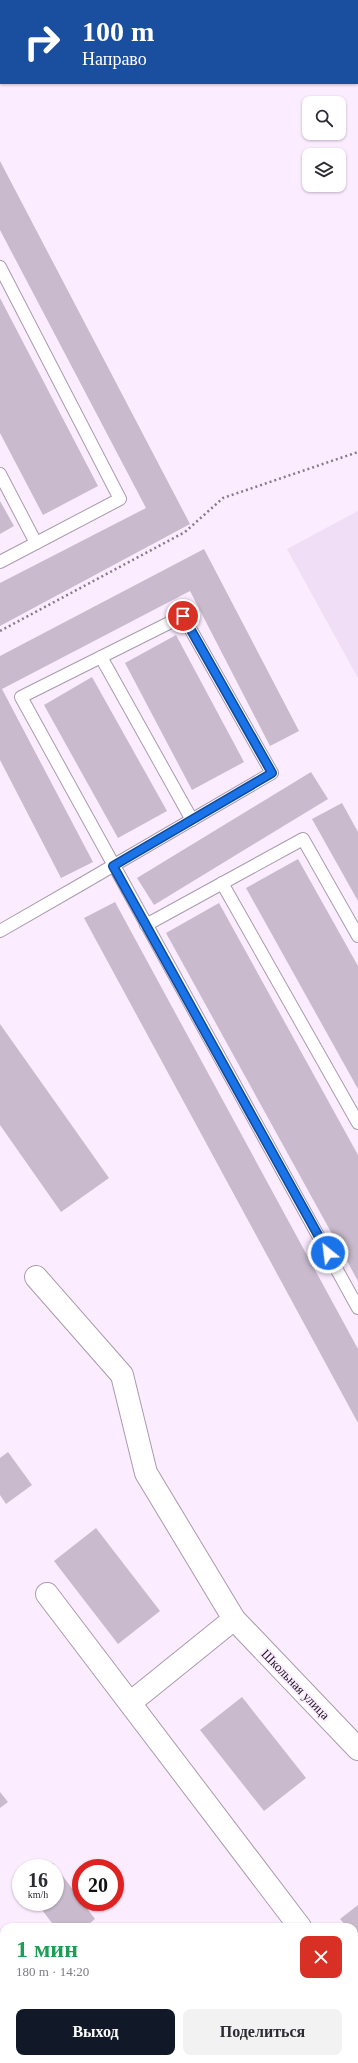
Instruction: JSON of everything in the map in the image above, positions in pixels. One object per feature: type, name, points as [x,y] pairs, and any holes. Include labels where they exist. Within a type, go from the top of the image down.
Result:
[{"type":"street","name":"Школьная улица","points":[[36,1277],[122,1375],[146,1473],[234,1619],[358,1749]]},
{"type":"street","points":[[47,1594],[297,1923]]},
{"type":"street","points":[[130,1703],[234,1619]]},
{"type":"lane","points":[[0,267],[120,499],[0,562]]},
{"type":"lane","points":[[0,474],[36,543]]},
{"type":"lane","points":[[0,931],[113,866],[272,773],[183,616],[21,697],[113,866],[358,1308]]},
{"type":"lane","points":[[100,657],[192,820]]},
{"type":"lane","points":[[146,925],[303,839],[358,936]]},
{"type":"lane","points":[[222,883],[358,1123]]},
{"type":"path","points":[[0,631],[186,532],[223,498],[358,452]]},
{"type":"shaded area","points":[[358,511],[358,678],[287,549]]},
{"type":"building","points":[[0,161],[190,524],[0,626],[0,583],[146,508],[0,230]]},
{"type":"building","points":[[0,298],[98,486],[43,515],[0,433]]},
{"type":"building","points":[[0,501],[14,526],[0,534]]},
{"type":"building","points":[[204,549],[299,731],[270,746],[190,591],[2,689],[93,862],[61,878],[0,760],[0,656]]},
{"type":"building","points":[[176,635],[244,762],[192,790],[125,663]]},
{"type":"building","points":[[92,677],[167,811],[118,838],[44,705]]},
{"type":"building","points":[[311,772],[328,799],[154,905],[137,878]]},
{"type":"building","points":[[342,803],[358,832],[358,901],[312,819]]},
{"type":"building","points":[[298,859],[358,966],[358,1089],[246,888]]},
{"type":"building","points":[[115,902],[358,1349],[358,1423],[84,918]]},
{"type":"building","points":[[219,903],[358,1155],[358,1281],[166,933]]},
{"type":"building","points":[[0,1024],[109,1178],[61,1212],[0,1125]]},
{"type":"building","points":[[8,1452],[32,1485],[6,1504],[0,1495],[0,1458]]},
{"type":"building","points":[[96,1528],[160,1611],[118,1644],[54,1561]]},
{"type":"building","points":[[242,1697],[306,1778],[264,1811],[200,1730]]},
{"type":"building","points":[[0,1792],[8,1802],[0,1808]]},
{"type":"building","points":[[64,1878],[72,1888],[72,1911],[89,1911],[95,1919],[90,1923],[52,1923],[43,1911],[64,1911]]},
{"type":"building","points":[[358,1905],[358,1923],[344,1923],[340,1919]]},
{"type":"route","points":[[183,616],[272,773],[113,866],[328,1253]]}]
